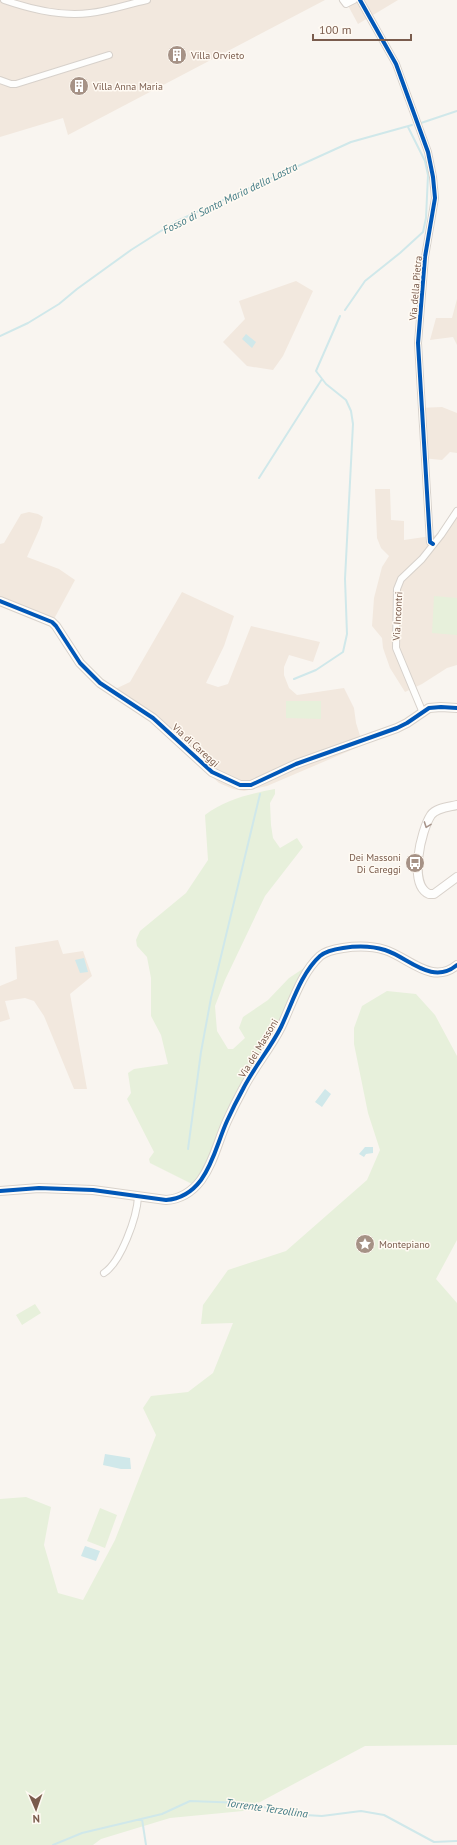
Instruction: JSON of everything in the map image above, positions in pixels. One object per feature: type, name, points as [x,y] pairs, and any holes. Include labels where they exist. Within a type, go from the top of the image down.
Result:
[{"type":"street","points":[[4,0],[45,11],[76,14],[107,10],[147,0]]},
{"type":"street","points":[[343,0],[346,4],[354,0]]},
{"type":"street","name":"Via della Pietra","points":[[360,0],[396,64],[428,152],[433,177],[435,198],[425,257],[418,343],[430,542],[433,544]]},
{"type":"street","points":[[0,80],[11,84],[16,84],[109,55]]},
{"type":"street","name":"Via Incontri","points":[[423,713],[396,648],[397,589],[401,579],[422,559],[457,511]]},
{"type":"street","name":"Via di Careggi","points":[[0,601],[52,622],[80,663],[100,683],[165,727],[212,772],[240,785],[251,785],[296,764],[407,724],[429,708],[457,708]]},
{"type":"street","points":[[457,805],[436,811],[432,815],[424,835],[416,868],[423,890],[429,894],[434,894],[457,877]]},
{"type":"street","name":"Via dei Massoni","points":[[0,1191],[39,1188],[93,1190],[166,1200],[178,1199],[192,1190],[202,1179],[216,1151],[226,1122],[247,1080],[278,1033],[311,968],[321,955],[342,948],[368,947],[386,950],[427,971],[444,972],[457,965]]},
{"type":"street","points":[[104,1273],[112,1268],[131,1228],[138,1207],[138,1197]]},
{"type":"shaded area","points":[[0,0],[325,0],[68,135],[63,118],[0,137]]},
{"type":"shaded area","points":[[345,0],[398,0],[358,24]]},
{"type":"shaded area","points":[[296,281],[313,291],[283,356],[273,370],[247,366],[223,342],[245,319],[239,301]]},
{"type":"shaded area","points":[[457,299],[457,345],[453,337],[430,340],[436,318],[452,318]]},
{"type":"shaded area","points":[[442,407],[457,413],[457,453],[450,452],[442,460],[422,458],[419,408]]},
{"type":"shaded area","points":[[375,489],[390,489],[391,520],[404,521],[404,540],[438,535],[457,511],[457,665],[447,668],[422,684],[405,692],[390,668],[383,648],[382,638],[372,626],[374,598],[382,567],[389,556],[381,548],[377,538]]},
{"type":"shaded area","points":[[29,512],[43,517],[40,528],[27,557],[59,569],[75,580],[54,619],[0,599],[0,544],[4,543],[21,514]]},
{"type":"shaded area","points":[[182,592],[234,616],[224,646],[206,683],[218,687],[228,684],[251,626],[320,642],[313,662],[289,655],[284,667],[284,675],[289,688],[297,695],[344,688],[354,708],[356,723],[363,745],[267,786],[244,791],[233,789],[219,783],[163,731],[109,692],[130,682]]},
{"type":"shaded area","points":[[58,940],[63,954],[83,951],[92,976],[70,994],[87,1089],[74,1089],[44,1016],[34,1001],[25,998],[5,1001],[10,1019],[0,1022],[0,986],[17,979],[15,947]]},
{"type":"green space","points":[[434,596],[457,598],[457,635],[432,633]]},
{"type":"green space","points":[[286,701],[321,701],[321,719],[286,718]]},
{"type":"green space","points":[[275,789],[275,794],[270,803],[273,838],[280,848],[297,838],[303,847],[265,896],[225,980],[215,1006],[217,1031],[228,1049],[233,1049],[245,1038],[239,1028],[243,1017],[268,1000],[289,978],[307,966],[307,968],[274,1030],[239,1088],[214,1147],[202,1171],[192,1184],[150,1163],[149,1159],[154,1152],[127,1099],[131,1093],[128,1073],[134,1069],[168,1064],[161,1035],[151,1016],[151,978],[147,957],[137,946],[136,940],[140,931],[186,893],[208,860],[205,815],[213,809],[230,801],[247,795]]},
{"type":"green space","points":[[387,991],[416,994],[435,1015],[457,1056],[457,1240],[436,1279],[457,1303],[457,1745],[365,1746],[243,1811],[170,1818],[101,1839],[93,1845],[0,1845],[0,1499],[26,1497],[51,1507],[44,1545],[58,1593],[83,1600],[115,1540],[156,1435],[143,1408],[151,1396],[188,1392],[213,1373],[233,1323],[201,1324],[203,1305],[228,1270],[286,1251],[367,1180],[380,1150],[368,1113],[354,1044],[354,1028],[362,1006]]},
{"type":"green space","points":[[35,1304],[41,1313],[22,1325],[16,1315]]},
{"type":"green space","points":[[100,1508],[117,1515],[105,1548],[87,1541]]},
{"type":"water","points":[[246,334],[256,342],[252,348],[242,339]]},
{"type":"water","points":[[84,958],[88,972],[80,973],[75,960]]},
{"type":"water","points":[[325,1089],[331,1094],[322,1107],[315,1102]]},
{"type":"water","points":[[365,1147],[373,1147],[373,1153],[366,1154],[364,1157],[359,1154]]},
{"type":"water","points":[[105,1454],[130,1458],[131,1469],[121,1469],[103,1465]]},
{"type":"water","points":[[85,1546],[100,1551],[96,1561],[81,1556]]},
{"type":"waterway","name":"Fosso di Santa Maria della Lastra","points":[[421,123],[457,111]]},
{"type":"waterway","name":"Fosso di Santa Maria della Lastra","points":[[0,336],[28,323],[59,304],[77,289],[131,250],[175,222],[351,142],[412,125]]},
{"type":"waterway","points":[[345,310],[365,281],[423,232],[426,218],[428,175],[425,161],[408,127]]},
{"type":"waterway","points":[[294,679],[316,670],[343,652],[347,634],[345,579],[353,424],[351,411],[346,400],[326,384],[316,371],[340,316]]},
{"type":"waterway","points":[[259,478],[322,379]]},
{"type":"waterway","points":[[188,1149],[201,1052],[211,998],[260,794]]},
{"type":"waterway","name":"Torrente Terzollina","points":[[53,1845],[82,1833],[162,1814],[190,1801],[243,1803],[305,1815],[322,1816],[361,1811],[384,1815],[434,1842],[457,1841]]},
{"type":"waterway","points":[[142,1819],[146,1845]]},
{"type":"cycle path","points":[[360,0],[396,64],[428,152],[433,177],[435,198],[425,257],[418,343],[430,542],[433,544]]},
{"type":"cycle path","points":[[0,601],[52,622],[80,663],[100,683],[153,718],[212,772],[240,785],[251,785],[296,764],[397,728],[429,708],[457,708]]},
{"type":"cycle path","points":[[0,1191],[39,1188],[93,1190],[166,1200],[177,1198],[186,1194],[201,1180],[213,1159],[227,1121],[247,1081],[277,1035],[307,971],[322,954],[340,948],[369,947],[385,950],[429,971],[448,971],[457,965]]},
{"type":"place","name":"Villa Orvieto","points":[[177,55]]},
{"type":"place","name":"Villa Anna Maria","points":[[79,86]]},
{"type":"place","name":"Dei Massoni Di Careggi","points":[[415,863]]},
{"type":"place","name":"Montepiano","points":[[365,1244]]}]
